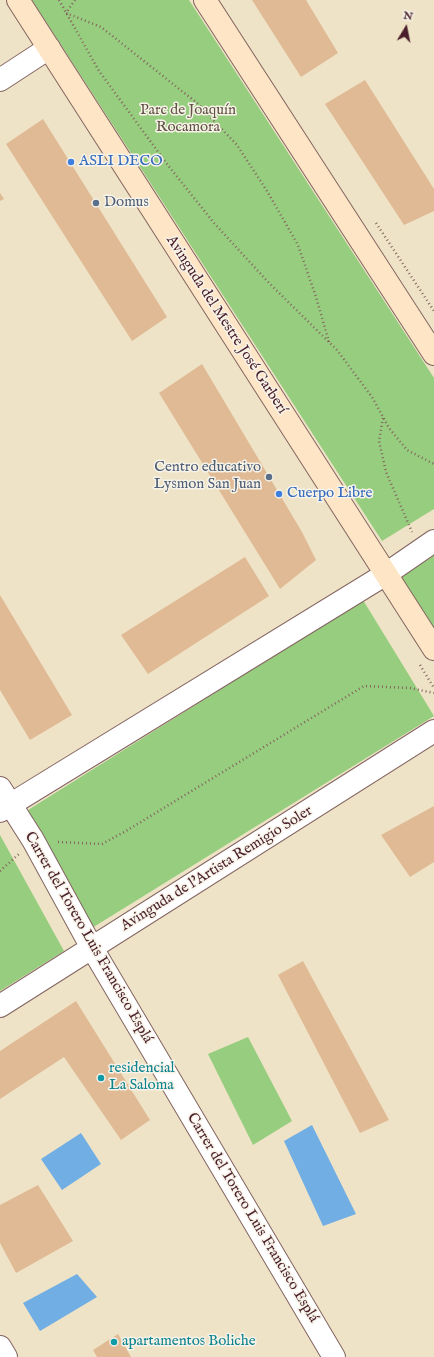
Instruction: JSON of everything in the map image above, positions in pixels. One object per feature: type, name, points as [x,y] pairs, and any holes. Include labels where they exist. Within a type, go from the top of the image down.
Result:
[{"type":"street","name":"Avinguda del Mestre José Garberí","points":[[18,0],[434,649]]},
{"type":"street","points":[[205,0],[434,354]]},
{"type":"street","points":[[0,80],[49,48]]},
{"type":"street","points":[[3,802],[386,574],[427,546]]},
{"type":"street","name":"Avinguda de l'Artista Remigio Soler","points":[[0,1006],[434,732]]},
{"type":"street","name":"Carrer del Torero Luis Francisco Esplá","points":[[3,802],[33,840],[92,948],[334,1357]]},
{"type":"street","points":[[0,1348],[6,1357]]},
{"type":"path","points":[[59,0],[99,71],[214,223],[269,283],[330,342],[372,397],[389,428],[407,450],[434,464]]},
{"type":"path","points":[[66,13],[75,0]]},
{"type":"path","points":[[66,13],[101,27],[197,103],[237,145],[268,191],[298,245],[330,342]]},
{"type":"path","points":[[383,418],[379,442],[386,472],[405,513],[427,546]]},
{"type":"path","points":[[0,871],[33,840],[102,844],[126,831],[364,686],[410,688],[434,693]]},
{"type":"green space","name":"Parc de Joaquín Rocamora","points":[[32,0],[189,0],[434,378],[434,509],[382,541]]},
{"type":"green space","points":[[434,552],[434,633],[398,575]]},
{"type":"green space","points":[[363,600],[434,716],[92,928],[28,810]]},
{"type":"green space","points":[[0,835],[64,951],[0,991]]},
{"type":"green space","points":[[248,1037],[292,1121],[253,1145],[208,1054]]},
{"type":"water","points":[[312,1125],[356,1214],[323,1226],[284,1141]]},
{"type":"water","points":[[81,1133],[101,1164],[62,1190],[41,1159]]},
{"type":"water","points":[[77,1274],[97,1297],[40,1331],[23,1303]]},
{"type":"building","points":[[252,0],[306,0],[338,53],[301,77]]},
{"type":"building","points":[[365,80],[434,189],[434,211],[404,225],[325,104]]},
{"type":"building","points":[[43,119],[167,317],[132,341],[6,144]]},
{"type":"building","points":[[0,193],[4,199],[0,201]]},
{"type":"building","points":[[202,364],[302,532],[316,560],[280,589],[159,393]]},
{"type":"building","points":[[245,557],[269,596],[148,674],[121,635]]},
{"type":"building","points":[[0,595],[72,715],[30,740],[0,690]]},
{"type":"building","points":[[434,806],[434,862],[410,877],[381,835]]},
{"type":"building","points":[[303,961],[389,1120],[360,1133],[278,975]]},
{"type":"building","name":"residencial La Saloma","points":[[76,1001],[150,1120],[121,1140],[64,1057],[0,1099],[0,1051]]},
{"type":"building","points":[[38,1185],[73,1241],[16,1273],[0,1243],[0,1205]]},
{"type":"building","name":"apartamentos Boliche","points":[[118,1334],[131,1357],[97,1357],[93,1350]]},
{"type":"place","name":"ASLI DECO","points":[[71,162]]},
{"type":"place","name":"Domus","points":[[96,203]]},
{"type":"place","name":"Centro educativo Lysmon San Juan","points":[[269,477]]},
{"type":"place","name":"Cuerpo Libre","points":[[279,494]]},
{"type":"place","name":"residencial La Saloma","points":[[101,1078]]},
{"type":"place","name":"apartamentos Boliche","points":[[114,1342]]}]
